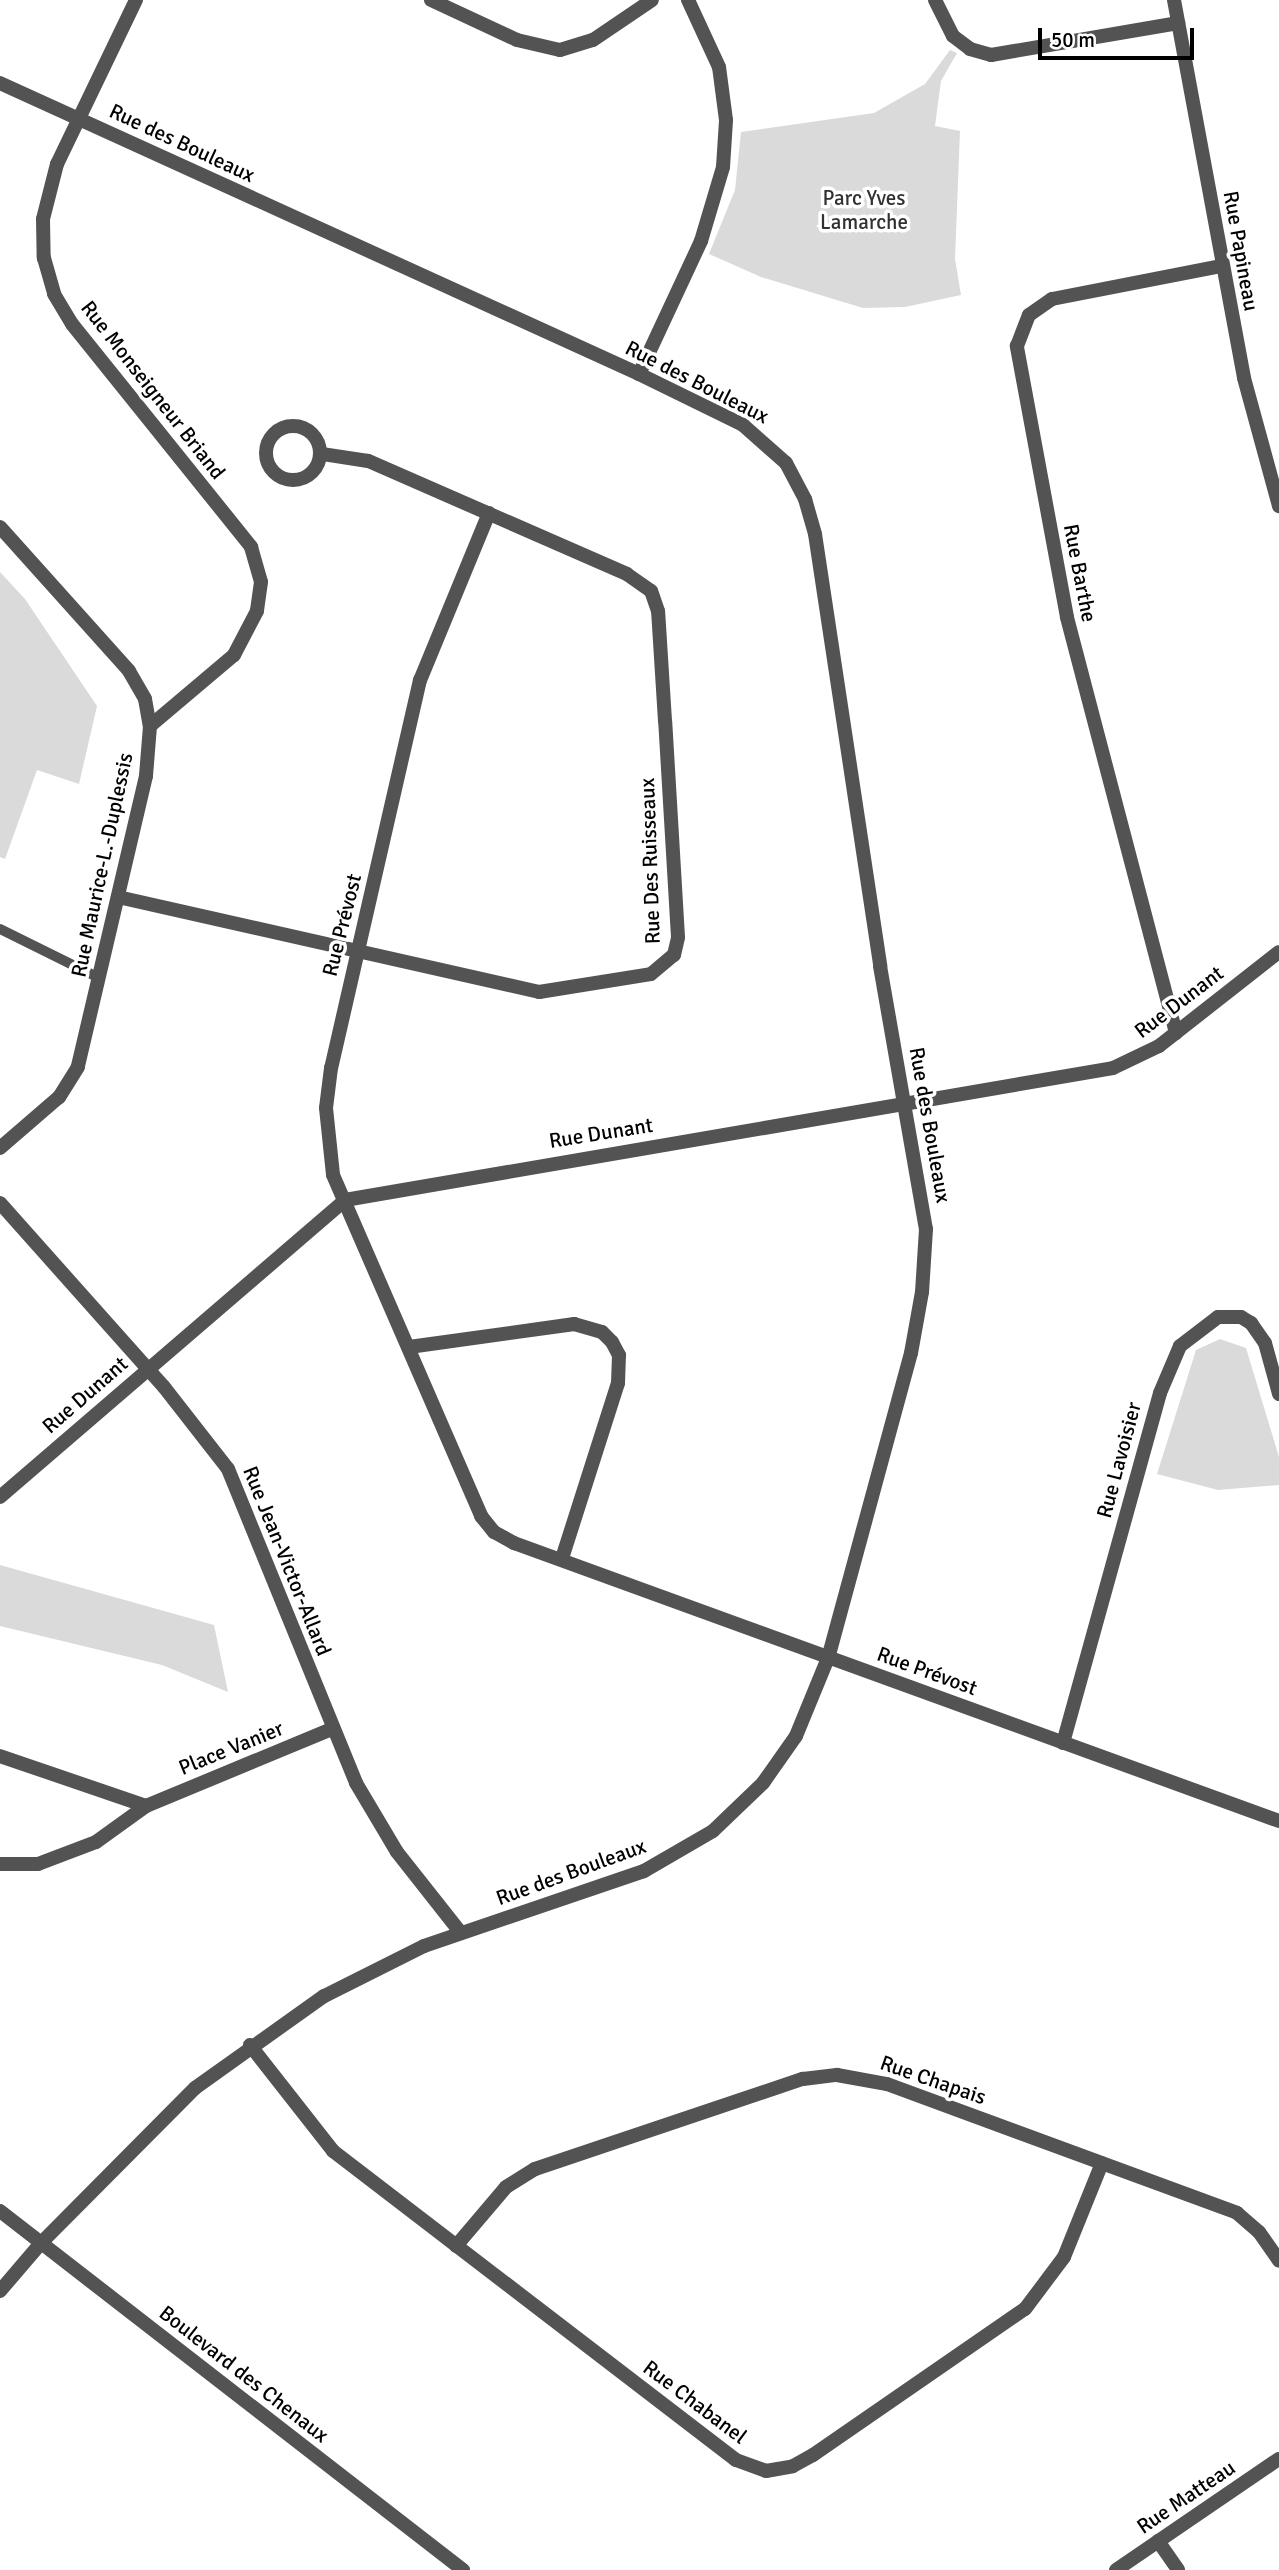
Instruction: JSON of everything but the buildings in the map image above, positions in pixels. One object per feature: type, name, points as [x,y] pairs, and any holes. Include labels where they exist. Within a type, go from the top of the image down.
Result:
[{"type":"street","name":"Rue Monseigneur Briand","points":[[136,0],[57,164],[43,219],[44,258],[54,294],[72,324],[251,547],[259,568],[257,611],[234,655],[150,726]]},
{"type":"street","points":[[431,0],[517,40],[560,50],[593,40],[652,0]]},
{"type":"street","points":[[639,374],[701,241],[723,167],[723,86],[714,52],[688,0]]},
{"type":"street","points":[[935,0],[953,36],[970,49],[991,55],[1178,23]]},
{"type":"street","name":"Rue Papineau","points":[[1174,0],[1244,378],[1279,506]]},
{"type":"street","name":"Rue des Bouleaux","points":[[0,83],[639,374],[757,435],[786,463],[805,499],[815,534],[925,1209],[922,1292],[911,1353],[828,1658],[813,1702],[784,1754],[763,1783],[713,1831],[634,1875],[461,1933],[353,1979],[250,2045],[145,2135],[41,2243],[0,2291]]},
{"type":"street","name":"Rue Barthe","points":[[1176,1033],[1070,630],[1017,346],[1029,315],[1052,299],[1222,266]]},
{"type":"street","name":"Rue Des Ruisseaux","points":[[118,897],[547,992],[651,974],[665,967],[677,947],[654,597],[627,575],[489,513],[363,459],[322,454]]},
{"type":"street","name":"Rue Prévost","points":[[489,513],[425,662],[331,1068],[326,1108],[330,1162],[487,1524],[504,1539],[1279,1821]]},
{"type":"street","name":"Rue Maurice-L.-Duplessis","points":[[0,527],[129,671],[145,699],[150,726],[146,776],[73,1079],[0,1148]]},
{"type":"street","name":"Rue Dunant","points":[[0,1497],[345,1200],[1113,1068],[1144,1055],[1176,1033],[1279,953]]},
{"type":"street","name":"Rue Jean-Victor-Allard","points":[[0,1203],[147,1369],[228,1469],[332,1729],[383,1831],[461,1933]]},
{"type":"street","name":"Rue Lavoisier","points":[[1063,1742],[1160,1392],[1180,1346],[1218,1317],[1241,1317],[1251,1323],[1265,1343],[1279,1394]]},
{"type":"street","points":[[409,1347],[574,1324],[602,1332],[612,1342],[620,1368],[618,1382],[562,1559]]},
{"type":"street","name":"Place Vanier","points":[[0,1864],[38,1864],[96,1842],[146,1806],[332,1729]]},
{"type":"street","points":[[0,1756],[146,1806]]},
{"type":"street","name":"Rue Chabanel","points":[[250,2045],[334,2151],[736,2460],[776,2471],[813,2455],[1025,2309],[1064,2257],[1102,2163]]},
{"type":"street","name":"Rue Chapais","points":[[456,2246],[506,2187],[535,2169],[818,2077],[853,2076],[887,2084],[1237,2213],[1259,2232],[1279,2261]]},
{"type":"street","name":"Boulevard des Chenaux","points":[[0,2211],[463,2570]]},
{"type":"street","name":"Rue Matteau","points":[[1116,2570],[1279,2459]]},
{"type":"street","points":[[1158,2541],[1178,2570]]},
{"type":"lane","points":[[0,929],[99,978]]},
{"type":"green space","name":"Parc Yves Lamarche","points":[[950,50],[957,53],[941,81],[935,126],[960,131],[955,259],[961,295],[905,307],[863,308],[761,277],[709,254],[735,190],[741,132],[874,113],[925,84]]},
{"type":"green space","points":[[0,572],[25,599],[97,706],[79,784],[37,770],[5,859],[0,857]]},
{"type":"green space","points":[[1220,1339],[1246,1348],[1279,1457],[1279,1485],[1218,1490],[1157,1474],[1196,1350]]},
{"type":"green space","points":[[0,1565],[214,1625],[228,1692],[162,1665],[0,1626]]}]
